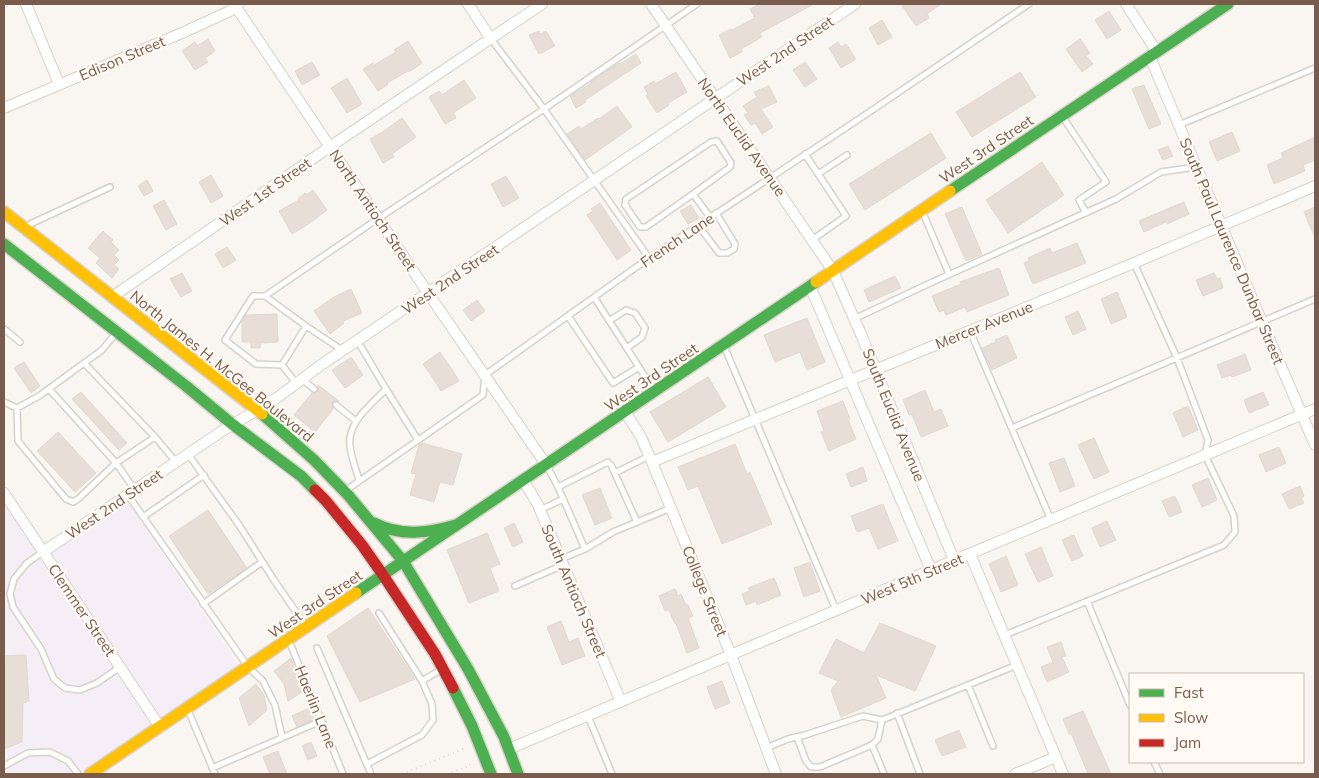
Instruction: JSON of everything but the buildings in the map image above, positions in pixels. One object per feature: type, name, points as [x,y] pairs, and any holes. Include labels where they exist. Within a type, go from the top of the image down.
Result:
[{"type":"main road","name":"West 3rd Street","points":[[90,774],[289,640],[402,561],[547,466],[1228,4]]},
{"type":"main road","name":"North James H. McGee Boulevard","points":[[4,212],[257,410],[314,460],[344,491],[370,520],[402,561],[468,669],[509,749],[518,774]]},
{"type":"main road","points":[[4,244],[301,476],[328,504],[362,545],[418,627],[458,698],[491,774]]},
{"type":"main road","points":[[370,520],[388,530],[398,532],[423,532],[460,524]]},
{"type":"street","points":[[26,4],[59,84]]},
{"type":"street","points":[[468,4],[491,39]]},
{"type":"street","name":"West 1st Street","points":[[112,297],[542,4]]},
{"type":"street","name":"North Euclid Avenue","points":[[651,4],[833,271]]},
{"type":"street","name":"West 2nd Street","points":[[44,552],[232,424],[257,410],[855,4]]},
{"type":"street","name":"South Paul Laurence Dunbar Street","points":[[1126,4],[1153,54],[1179,125],[1315,445]]},
{"type":"street","name":"Edison Street","points":[[4,108],[230,11],[236,5]]},
{"type":"street","name":"North Antioch Street","points":[[236,5],[428,293],[547,466]]},
{"type":"street","name":"Mercer Avenue","points":[[651,459],[875,370],[1315,186]]},
{"type":"street","name":"South Euclid Avenue","points":[[833,271],[954,560]]},
{"type":"street","name":"South Euclid Avenue","points":[[810,286],[931,570]]},
{"type":"street","name":"West 5th Street","points":[[509,749],[1315,409]]},
{"type":"street","name":"College Street","points":[[625,412],[640,435],[651,459],[731,655],[776,774]]},
{"type":"street","name":"South Antioch Street","points":[[524,481],[540,510],[621,702]]},
{"type":"street","name":"Clemmer Street","points":[[4,493],[160,727]]},
{"type":"street","points":[[970,554],[1063,774]]},
{"type":"street","points":[[1015,774],[1056,757]]},
{"type":"lane","points":[[314,389],[299,381],[282,365],[256,364],[224,340],[253,296],[265,296],[697,4]]},
{"type":"lane","name":"French Lane","points":[[485,375],[649,258],[1028,4]]},
{"type":"lane","points":[[491,39],[544,109],[649,258]]},
{"type":"lane","points":[[1179,125],[1315,68]]},
{"type":"lane","points":[[1062,116],[1106,182],[1079,200],[1086,213]]},
{"type":"lane","points":[[717,141],[731,163],[730,168],[693,194],[646,227],[640,227],[625,205],[626,199],[711,142],[717,141]]},
{"type":"lane","points":[[805,154],[846,216],[812,240]]},
{"type":"lane","points":[[818,174],[847,154]]},
{"type":"lane","points":[[854,319],[1116,199],[1161,172],[1196,166]]},
{"type":"lane","points":[[23,227],[110,187]]},
{"type":"lane","points":[[693,194],[710,217]]},
{"type":"lane","points":[[922,210],[949,274]]},
{"type":"lane","points":[[698,225],[719,253],[727,253],[734,249],[735,244],[716,213]]},
{"type":"lane","points":[[1004,636],[1224,545],[1235,532],[1234,516],[1205,455],[1208,440],[1177,358],[1134,263]]},
{"type":"lane","points":[[265,296],[343,350]]},
{"type":"lane","points":[[594,297],[655,392]]},
{"type":"lane","points":[[1012,428],[1315,299]]},
{"type":"lane","points":[[609,321],[626,310],[635,313],[645,328],[642,337],[627,348]]},
{"type":"lane","points":[[568,316],[613,383],[639,367]]},
{"type":"lane","points":[[282,365],[306,326]]},
{"type":"lane","points":[[4,329],[20,342]]},
{"type":"lane","points":[[970,330],[1051,520]]},
{"type":"lane","points":[[17,408],[39,396],[102,350],[117,332]]},
{"type":"lane","points":[[358,340],[418,440]]},
{"type":"lane","points":[[724,346],[836,611]]},
{"type":"lane","points":[[84,363],[155,437],[176,462]]},
{"type":"lane","points":[[344,491],[483,395],[485,375]]},
{"type":"lane","points":[[49,389],[116,463],[143,517],[248,667],[263,681],[275,705],[282,738]]},
{"type":"lane","points":[[360,480],[350,446],[350,432],[356,421],[386,389]]},
{"type":"lane","points":[[4,402],[17,408]]},
{"type":"lane","points":[[336,405],[356,421]]},
{"type":"lane","points":[[17,408],[18,441],[66,499],[73,502],[116,463],[155,437]]},
{"type":"lane","points":[[188,454],[239,525],[306,628]]},
{"type":"lane","points":[[615,473],[651,459]]},
{"type":"lane","points":[[558,487],[608,462],[615,473],[637,522]]},
{"type":"lane","points":[[547,466],[585,549]]},
{"type":"lane","points":[[143,517],[204,475]]},
{"type":"lane","points":[[540,510],[563,499]]},
{"type":"lane","points":[[515,586],[562,562],[613,532],[671,508]]},
{"type":"lane","points":[[44,552],[27,563],[14,579],[10,594],[13,607],[40,649],[54,679],[65,688],[80,690],[97,683],[120,667]]},
{"type":"lane","points":[[204,604],[262,562]]},
{"type":"lane","points":[[1087,601],[1129,703]]},
{"type":"lane","points":[[367,764],[422,735],[433,720],[432,704],[422,681],[379,613]]},
{"type":"lane","name":"Haerlin Lane","points":[[289,640],[343,774]]},
{"type":"lane","points":[[317,648],[371,774]]},
{"type":"lane","points":[[766,748],[788,739],[863,716],[882,720],[1017,665]]},
{"type":"lane","points":[[422,681],[443,669]]},
{"type":"lane","points":[[968,685],[993,746]]},
{"type":"lane","points":[[187,709],[215,774]]},
{"type":"lane","points":[[897,713],[920,774]]},
{"type":"lane","points":[[588,716],[612,774]]},
{"type":"lane","points":[[797,737],[806,761],[811,767],[820,767],[872,745],[878,739],[882,720]]},
{"type":"lane","points":[[212,768],[321,721]]},
{"type":"lane","points":[[872,745],[884,774]]},
{"type":"lane","points":[[4,766],[28,754],[50,752],[68,761],[78,774]]},
{"type":"path","points":[[402,774],[463,749],[481,748]]},
{"type":"path","points":[[447,774],[469,766],[481,748]]},
{"type":"shaded area","points":[[4,493],[44,552],[125,497],[242,671],[90,774],[4,774]]},
{"type":"traffic: fast","points":[[950,191],[1228,4]]},
{"type":"traffic: fast","points":[[4,244],[301,476],[315,490]]},
{"type":"traffic: fast","points":[[356,593],[816,282]]},
{"type":"traffic: fast","points":[[262,414],[314,460],[348,495],[403,561],[468,669],[504,737],[518,774]]},
{"type":"traffic: fast","points":[[374,523],[404,532],[425,532],[456,525]]},
{"type":"traffic: fast","points":[[453,688],[472,726],[491,774]]},
{"type":"traffic: slow","points":[[816,282],[950,191]]},
{"type":"traffic: slow","points":[[4,212],[262,414]]},
{"type":"traffic: slow","points":[[90,774],[356,593]]},
{"type":"traffic: jam","points":[[315,490],[362,545],[383,575],[435,654],[453,688]]}]
